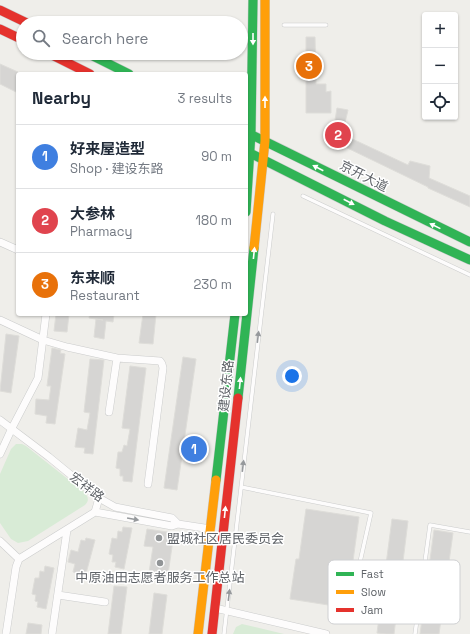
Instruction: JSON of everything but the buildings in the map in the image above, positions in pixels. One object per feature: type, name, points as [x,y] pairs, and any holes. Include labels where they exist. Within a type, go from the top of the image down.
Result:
[{"type":"main road","points":[[253,0],[253,89],[248,152],[385,220],[470,260]]},
{"type":"main road","name":"建设东路","points":[[248,306],[264,160],[265,0]]},
{"type":"main road","points":[[0,10],[16,18]]},
{"type":"main road","points":[[0,29],[16,37]]},
{"type":"main road","points":[[62,60],[86,72]]},
{"type":"main road","points":[[101,60],[126,72]]},
{"type":"main road","name":"京开大道","points":[[249,133],[470,242]]},
{"type":"main road","name":"建设东路","points":[[198,634],[235,316]]},
{"type":"main road","name":"建设东路","points":[[212,634],[247,316]]},
{"type":"street","points":[[0,242],[16,249]]},
{"type":"street","points":[[0,454],[38,378],[46,316]]},
{"type":"street","points":[[0,320],[43,340],[66,347],[117,358],[160,361],[163,368],[148,484]]},
{"type":"street","points":[[109,412],[117,358]]},
{"type":"street","name":"宏祥路","points":[[0,420],[99,498],[115,506],[172,518],[178,524],[211,528]]},
{"type":"street","points":[[6,634],[16,567],[19,559],[94,512],[99,498]]},
{"type":"street","points":[[94,512],[172,526],[178,524]]},
{"type":"street","points":[[52,634],[66,530]]},
{"type":"street","points":[[0,542],[19,559]]},
{"type":"street","points":[[58,595],[105,602]]},
{"type":"street","points":[[215,608],[326,634]]},
{"type":"lane","points":[[284,25],[326,25]]},
{"type":"lane","points":[[303,196],[470,275]]},
{"type":"lane","points":[[224,634],[273,214]]},
{"type":"lane","points":[[241,487],[371,513],[360,560]]},
{"type":"lane","points":[[425,560],[430,525],[470,532]]},
{"type":"lane","points":[[415,634],[416,624]]},
{"type":"green space","points":[[16,444],[26,446],[83,491],[88,500],[85,505],[28,541],[18,543],[11,539],[0,523],[0,474],[11,449]]},
{"type":"green space","points":[[242,624],[284,634],[233,634],[236,627]]},
{"type":"traffic: fast","points":[[248,180],[251,133],[253,0]]},
{"type":"traffic: fast","points":[[101,60],[125,72]]},
{"type":"traffic: fast","points":[[248,133],[470,242]]},
{"type":"traffic: fast","points":[[248,152],[385,221],[470,260]]},
{"type":"traffic: fast","points":[[248,304],[254,248]]},
{"type":"traffic: fast","points":[[216,480],[235,316]]},
{"type":"traffic: fast","points":[[238,398],[247,316]]},
{"type":"traffic: slow","points":[[254,248],[265,141],[265,0]]},
{"type":"traffic: slow","points":[[198,634],[216,480]]},
{"type":"traffic: jam","points":[[0,10],[16,18]]},
{"type":"traffic: jam","points":[[0,29],[16,37]]},
{"type":"traffic: jam","points":[[62,60],[86,72]]},
{"type":"traffic: jam","points":[[212,634],[238,398]]},
{"type":"place","name":"东来顺","points":[[309,66]]},
{"type":"place","name":"大参林","points":[[338,135]]},
{"type":"place","name":"好来屋造型","points":[[194,449]]},
{"type":"place","name":"盟城社区居民委员会","points":[[159,538]]},
{"type":"place","name":"中原油田志愿者服务工作总站","points":[[160,563]]}]
